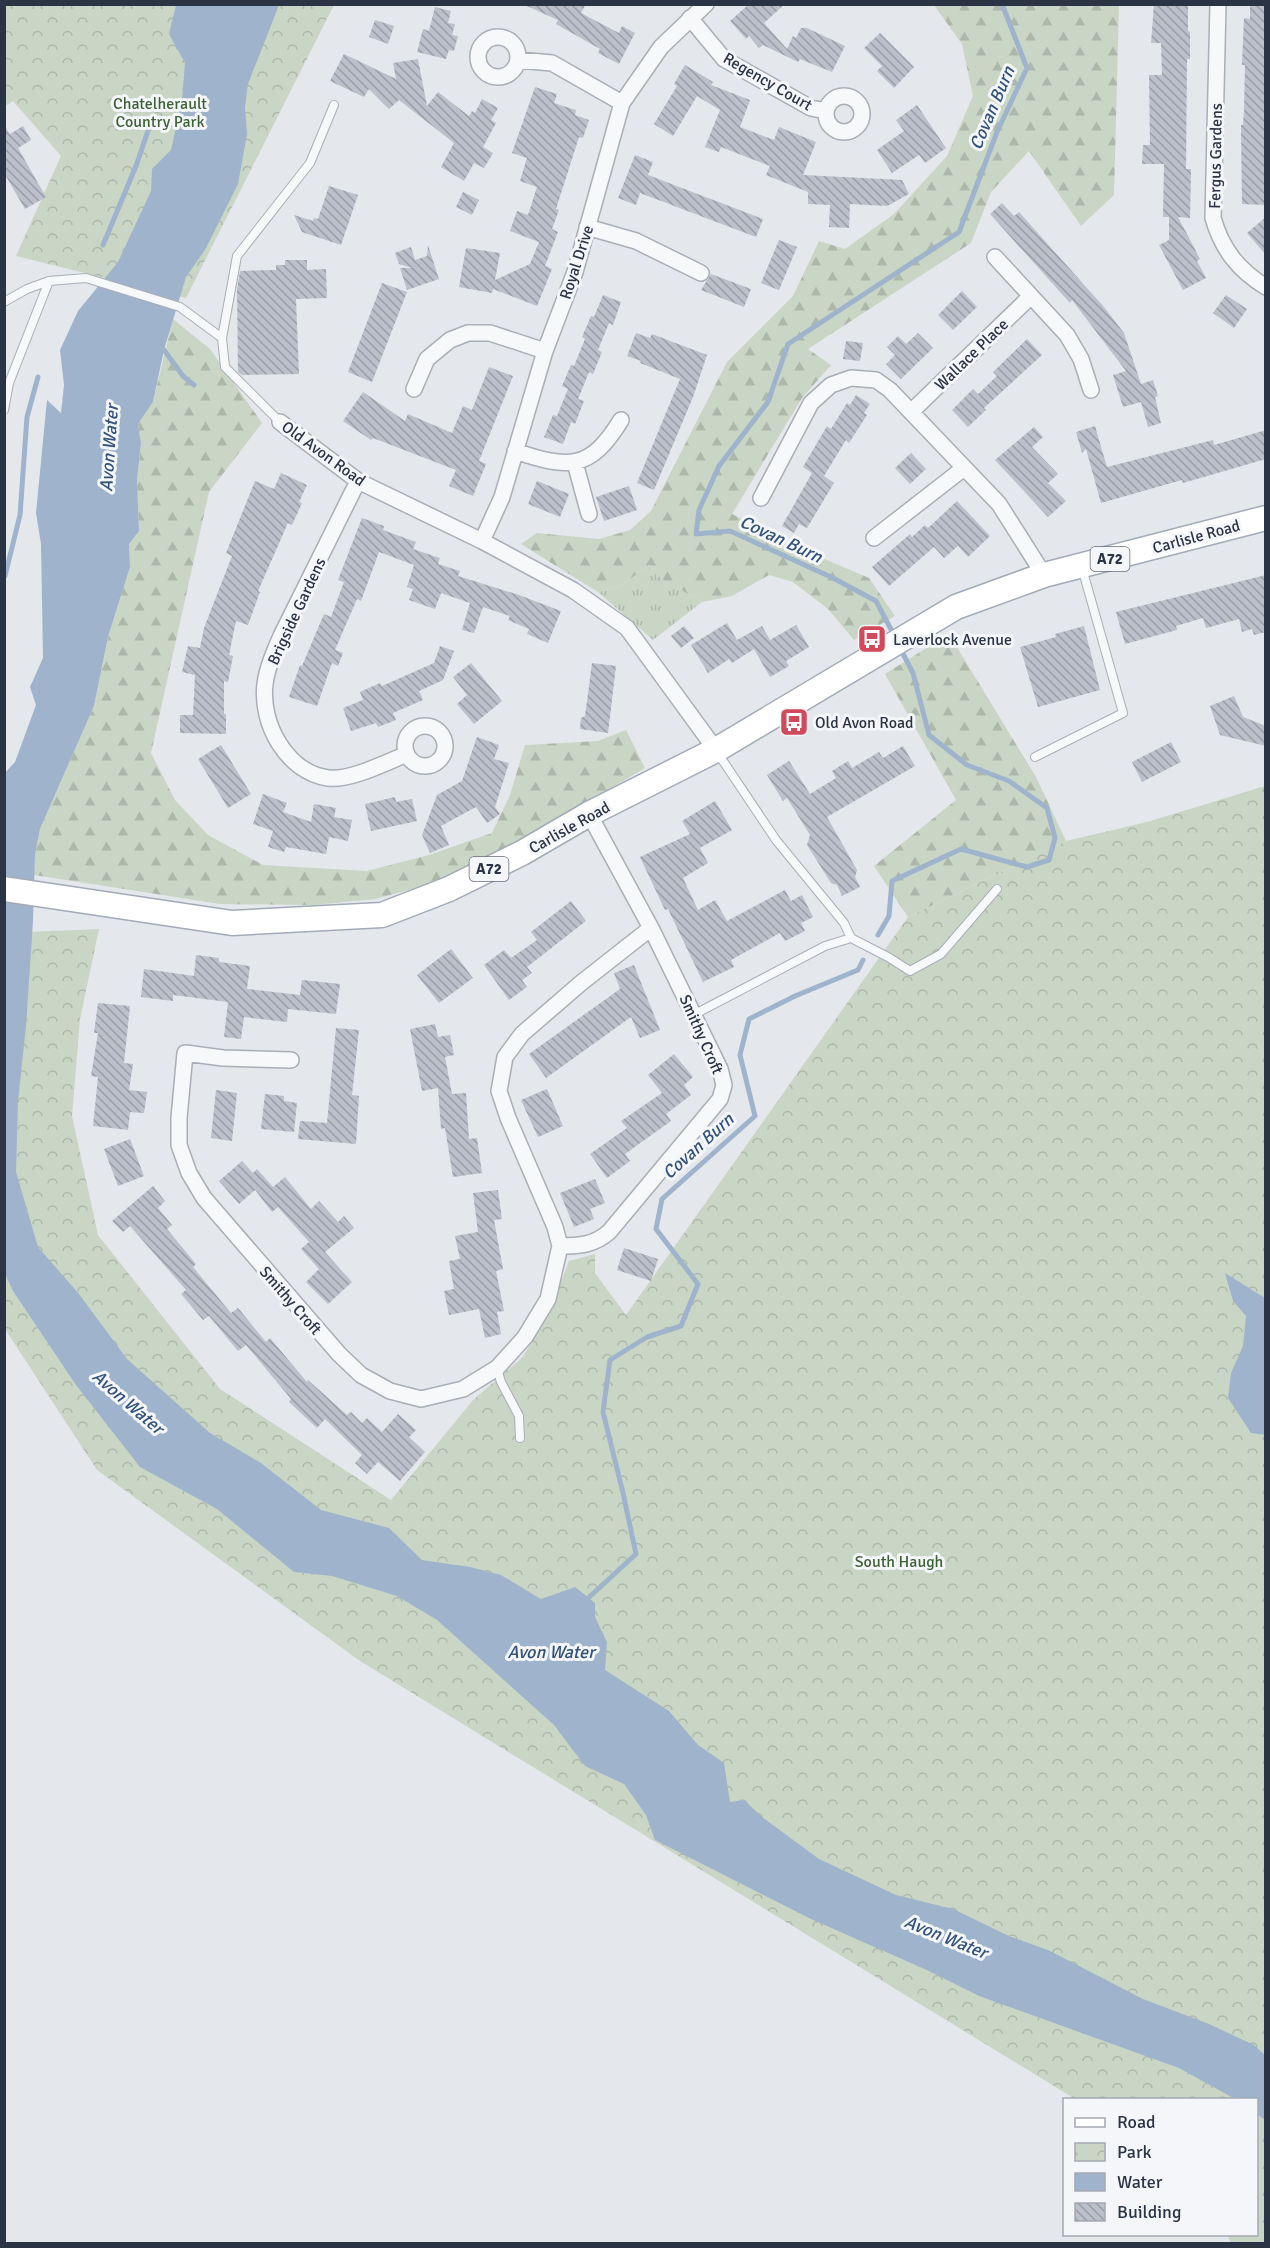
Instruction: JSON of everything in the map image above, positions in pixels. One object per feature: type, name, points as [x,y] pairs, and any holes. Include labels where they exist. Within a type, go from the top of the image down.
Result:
[{"type":"main road","name":"Carlisle Road","points":[[4,889],[232,923],[382,915],[449,889],[522,853],[589,814],[716,750],[956,607],[1044,575],[1266,518]]},
{"type":"street","name":"Royal Drive","points":[[482,541],[502,497],[545,351],[574,272],[622,103],[661,47],[706,4]]},
{"type":"street","name":"Fergus Gardens","points":[[1218,4],[1214,218],[1219,238],[1237,266],[1266,287]]},
{"type":"street","name":"Regency Court","points":[[690,18],[724,60],[811,108],[826,111]]},
{"type":"street","points":[[518,60],[552,63],[622,103]]},
{"type":"street","points":[[587,227],[636,241],[701,273]]},
{"type":"street","points":[[995,257],[1067,335],[1081,359],[1091,390]]},
{"type":"street","name":"Wallace Place","points":[[911,412],[1031,296]]},
{"type":"street","points":[[414,389],[427,359],[450,340],[468,333],[490,333],[545,351]]},
{"type":"street","points":[[761,498],[811,403],[831,385],[851,378],[876,380],[890,390],[999,504],[1044,575]]},
{"type":"street","points":[[515,451],[540,460],[575,463],[592,455],[607,442],[621,420]]},
{"type":"street","name":"Old Avon Road","points":[[280,422],[358,481],[482,541],[573,590],[627,628],[716,750]]},
{"type":"street","points":[[575,463],[588,514]]},
{"type":"street","points":[[874,538],[964,468]]},
{"type":"street","name":"Brigside Gardens","points":[[358,481],[271,660],[265,685],[265,702],[278,744],[290,760],[308,772],[330,779],[352,775],[407,754]]},
{"type":"street","name":"Smithy Croft","points":[[291,1060],[223,1058],[185,1053],[179,1145],[189,1173],[204,1198],[282,1290],[339,1354],[361,1375],[390,1391],[421,1399],[463,1389],[497,1368],[525,1337],[548,1299],[560,1246],[580,1246],[598,1241],[609,1232],[720,1099],[724,1084],[720,1069],[695,1014],[589,814]]},
{"type":"street","points":[[560,1246],[555,1227],[507,1118],[499,1091],[505,1057],[522,1034],[581,983],[651,928]]},
{"type":"lane","name":"Old Avon Road","points":[[280,422],[225,367],[222,338],[237,256],[310,163],[334,105]]},
{"type":"lane","points":[[4,302],[27,289],[49,281],[86,278],[180,307],[222,338]]},
{"type":"lane","points":[[4,410],[9,383],[49,281]]},
{"type":"lane","points":[[1035,757],[1123,713],[1082,566]]},
{"type":"lane","points":[[716,750],[776,840],[844,923],[851,938],[910,971],[940,954],[997,889]]},
{"type":"lane","points":[[695,1014],[825,946],[851,938]]},
{"type":"lane","points":[[497,1368],[501,1382],[519,1416],[520,1438]]},
{"type":"green space","name":"Chatelherault Country Park","points":[[5,5],[334,5],[186,298],[16,256],[61,156],[13,101],[5,106]]},
{"type":"green space","points":[[934,5],[1119,5],[1114,195],[1081,226],[1029,151],[991,192],[971,243],[808,349],[831,365],[802,398],[732,514],[801,549],[869,578],[895,616],[854,640],[828,609],[793,582],[769,575],[732,596],[702,602],[662,579],[649,565],[621,586],[598,592],[521,544],[537,533],[599,539],[630,530],[651,511],[727,362],[793,296],[819,241],[845,249],[894,214],[947,156],[973,96],[962,44]]},
{"type":"green space","points":[[173,319],[210,349],[262,423],[209,492],[151,753],[175,800],[208,835],[263,865],[367,871],[429,855],[492,833],[510,795],[525,745],[598,741],[626,730],[645,768],[515,845],[443,881],[375,899],[313,905],[220,904],[34,875],[40,829],[94,706],[108,637],[130,567],[129,544],[139,531],[137,480],[141,443],[138,424],[153,402]]},
{"type":"green space","points":[[649,565],[662,579],[702,602],[653,640],[598,592],[621,586]]},
{"type":"green space","points":[[949,634],[1036,777],[1066,841],[908,917],[874,866],[956,800],[885,674]]},
{"type":"green space","name":"South Haugh","points":[[1265,786],[1265,2243],[1231,2243],[1228,2236],[1258,2236],[1258,2098],[1073,2098],[360,1661],[97,1470],[5,1329],[4,933],[99,929],[80,1019],[72,1116],[98,1235],[220,1389],[391,1500],[473,1400],[522,1358],[547,1318],[569,1261],[595,1254],[595,1273],[626,1315],[908,917],[1066,841],[1147,822]]},
{"type":"water","name":"Avon Water","points":[[176,5],[279,5],[248,84],[245,107],[247,134],[238,184],[205,250],[186,277],[164,350],[153,402],[138,424],[141,443],[137,480],[139,531],[129,544],[130,567],[108,637],[94,706],[40,829],[35,855],[26,1026],[18,1101],[16,1172],[38,1247],[79,1294],[127,1359],[210,1433],[261,1463],[321,1510],[389,1528],[422,1560],[470,1567],[501,1575],[541,1599],[575,1587],[595,1603],[595,1617],[607,1642],[605,1670],[669,1711],[698,1745],[724,1763],[730,1802],[744,1800],[762,1817],[819,1859],[896,1895],[953,1909],[1009,1936],[1048,1950],[1143,1999],[1209,2024],[1254,2045],[1265,2055],[1265,2120],[1258,2115],[1258,2098],[1233,2098],[1179,2068],[979,1996],[929,1971],[811,1919],[655,1840],[646,1815],[624,1784],[585,1766],[554,1725],[437,1620],[397,1596],[332,1576],[294,1572],[217,1509],[140,1467],[76,1385],[13,1291],[5,1274],[4,774],[15,762],[36,705],[30,687],[43,658],[41,544],[36,513],[47,400],[61,413],[64,385],[60,350],[78,311],[118,262],[151,191],[152,169],[171,150],[182,100],[185,63],[169,34]]},
{"type":"water","points":[[1225,1273],[1265,1298],[1265,1435],[1251,1433],[1228,1398],[1231,1373],[1243,1346],[1246,1316],[1233,1301]]},
{"type":"building","points":[[522,4],[586,4],[581,13],[619,33],[622,26],[635,33],[619,64],[598,53],[600,49],[556,24],[558,20]]},
{"type":"building","points":[[749,4],[785,4],[764,23],[787,49],[793,36],[796,38],[801,28],[807,28],[845,46],[832,72],[800,59],[798,62],[763,45],[759,48],[749,36],[746,39],[730,21]]},
{"type":"building","points":[[1154,4],[1188,4],[1190,59],[1187,59],[1186,169],[1191,169],[1190,218],[1178,217],[1200,259],[1197,261],[1206,278],[1183,290],[1159,245],[1169,240],[1169,217],[1163,217],[1164,164],[1142,164],[1143,145],[1150,145],[1149,75],[1162,75],[1161,43],[1151,43]]},
{"type":"building","points":[[1250,6],[1266,6],[1266,205],[1242,204],[1241,125],[1243,125],[1244,111],[1245,65],[1242,65],[1244,18],[1250,19]]},
{"type":"building","points":[[435,7],[451,11],[448,23],[455,24],[452,35],[458,36],[454,51],[449,50],[446,59],[417,52],[423,29],[429,31]]},
{"type":"building","points":[[375,20],[394,26],[388,44],[369,37]]},
{"type":"building","points":[[880,33],[914,67],[894,88],[877,71],[882,66],[864,48]]},
{"type":"building","points":[[344,54],[396,79],[393,63],[418,59],[427,106],[438,92],[469,116],[472,111],[475,113],[482,99],[498,108],[491,120],[496,123],[483,147],[493,153],[484,168],[474,163],[464,181],[441,167],[454,143],[399,100],[389,109],[369,89],[364,97],[330,81]]},
{"type":"building","points":[[685,65],[713,82],[711,85],[750,100],[740,127],[774,140],[779,127],[816,142],[803,175],[902,180],[909,194],[887,206],[850,204],[849,228],[829,227],[830,205],[808,204],[808,192],[766,175],[770,166],[721,147],[719,152],[705,147],[720,110],[697,96],[673,136],[654,124],[677,86],[674,84]]},
{"type":"building","points":[[535,87],[557,94],[554,103],[576,110],[575,115],[589,120],[583,138],[579,137],[556,209],[559,210],[552,229],[558,232],[545,266],[552,269],[537,306],[493,289],[492,293],[459,287],[466,248],[500,253],[495,280],[530,264],[539,242],[510,231],[517,211],[528,215],[537,187],[520,181],[527,158],[512,153]]},
{"type":"building","points":[[917,105],[946,148],[925,163],[919,155],[892,173],[877,150],[904,131],[896,120]]},
{"type":"building","points":[[4,125],[10,134],[23,126],[31,140],[18,148],[46,197],[25,209],[4,173]]},
{"type":"building","points":[[635,155],[653,162],[648,175],[763,219],[756,237],[640,193],[636,205],[618,198]]},
{"type":"building","points":[[329,186],[358,195],[341,245],[302,232],[294,215],[313,221],[314,218],[318,219]]},
{"type":"building","points":[[463,192],[479,200],[472,215],[456,207]]},
{"type":"building","points":[[1002,203],[1014,216],[1019,212],[1104,307],[1124,333],[1141,384],[1153,380],[1158,396],[1155,397],[1161,423],[1148,427],[1141,402],[1123,407],[1113,375],[1126,371],[1072,300],[1070,303],[990,214]]},
{"type":"building","points":[[1266,217],[1266,255],[1247,233]]},
{"type":"building","points":[[779,240],[797,247],[779,290],[761,283]]},
{"type":"building","points":[[428,245],[439,279],[407,290],[400,268],[412,268],[399,264],[395,253],[411,247],[415,260],[427,256]]},
{"type":"building","points":[[285,260],[307,260],[307,270],[326,269],[327,298],[296,299],[299,374],[242,375],[238,372],[237,289],[240,271],[276,270],[276,265],[285,265]]},
{"type":"building","points":[[711,274],[751,289],[744,307],[701,290]]},
{"type":"building","points":[[382,283],[407,292],[372,382],[348,372]]},
{"type":"building","points":[[962,291],[977,307],[953,330],[938,315]]},
{"type":"building","points":[[603,295],[621,302],[613,325],[609,323],[598,350],[602,352],[593,374],[589,372],[578,399],[584,401],[575,424],[571,422],[563,444],[544,437],[553,415],[557,416],[568,389],[562,386],[571,365],[574,366],[585,339],[582,337]]},
{"type":"building","points":[[1226,295],[1247,309],[1234,328],[1213,313]]},
{"type":"building","points":[[636,333],[650,338],[652,334],[707,355],[693,397],[654,490],[637,483],[680,379],[627,356]]},
{"type":"building","points":[[918,333],[933,348],[901,379],[886,364],[895,355],[887,347],[898,336],[906,344]]},
{"type":"building","points":[[1027,339],[1042,355],[984,408],[986,410],[968,427],[952,410],[973,389],[978,394],[997,376],[993,372]]},
{"type":"building","points":[[846,341],[863,343],[860,361],[843,359]]},
{"type":"building","points":[[489,367],[513,376],[479,461],[486,464],[473,496],[449,486],[456,470],[373,438],[371,440],[343,421],[363,392],[405,421],[408,414],[452,433],[463,406],[472,410]]},
{"type":"building","points":[[856,395],[870,404],[864,413],[867,415],[849,443],[846,440],[824,476],[834,483],[807,528],[799,524],[794,533],[782,526],[812,473],[803,467],[827,426],[831,429],[847,403],[850,405]]},
{"type":"building","points":[[1095,426],[1107,467],[1213,440],[1214,445],[1266,430],[1266,459],[1183,483],[1182,480],[1101,503],[1086,449],[1082,453],[1076,432]]},
{"type":"building","points":[[1034,427],[1043,437],[1032,447],[1058,474],[1048,483],[1066,501],[1048,517],[995,460]]},
{"type":"building","points":[[911,453],[926,469],[910,484],[895,468]]},
{"type":"building","points":[[281,473],[307,485],[292,525],[288,523],[258,591],[260,592],[248,625],[236,621],[229,655],[233,656],[228,682],[224,681],[226,734],[180,733],[180,715],[193,715],[195,675],[182,672],[188,646],[200,648],[204,628],[232,556],[226,553],[255,481],[274,489]]},
{"type":"building","points":[[537,481],[569,494],[560,517],[528,504]]},
{"type":"building","points":[[629,486],[637,510],[604,521],[596,497]]},
{"type":"building","points":[[957,501],[990,536],[968,557],[958,546],[944,558],[934,547],[889,586],[872,567],[910,534],[912,537],[925,525],[928,528]]},
{"type":"building","points":[[362,518],[384,526],[383,530],[416,542],[413,549],[440,558],[438,564],[460,571],[458,576],[561,611],[548,643],[527,634],[529,629],[508,620],[510,616],[483,607],[474,633],[462,630],[470,603],[441,593],[435,609],[409,600],[413,589],[407,587],[414,565],[379,552],[361,601],[357,599],[335,650],[343,653],[338,666],[332,663],[317,706],[289,697],[300,665],[302,666],[324,614],[331,617],[344,582],[338,580]]},
{"type":"building","points":[[1266,575],[1266,632],[1254,635],[1252,629],[1242,632],[1239,619],[1206,628],[1203,618],[1176,626],[1177,630],[1125,644],[1116,612]]},
{"type":"building","points":[[727,623],[737,640],[762,626],[770,640],[796,625],[809,647],[786,661],[789,666],[770,677],[754,649],[732,663],[729,659],[708,673],[691,645]]},
{"type":"building","points":[[684,626],[694,638],[681,648],[671,636]]},
{"type":"building","points":[[1084,626],[1100,690],[1038,707],[1020,647]]},
{"type":"building","points":[[440,646],[454,651],[443,680],[419,691],[423,700],[393,713],[396,720],[378,727],[376,723],[351,731],[343,708],[363,700],[360,692],[380,683],[382,686],[434,663]]},
{"type":"building","points":[[471,663],[502,701],[474,724],[457,704],[467,695],[453,677]]},
{"type":"building","points":[[592,663],[616,666],[608,733],[580,729],[581,718],[585,716]]},
{"type":"building","points":[[1234,696],[1243,717],[1266,726],[1266,746],[1220,735],[1210,706]]},
{"type":"building","points":[[477,737],[499,745],[494,759],[509,763],[495,807],[500,814],[487,823],[476,807],[441,826],[449,845],[430,853],[422,835],[437,795],[462,781]]},
{"type":"building","points":[[1171,742],[1181,762],[1142,782],[1132,762]]},
{"type":"building","points":[[221,745],[251,794],[228,808],[198,759]]},
{"type":"building","points":[[903,746],[915,766],[827,817],[857,870],[855,877],[860,887],[842,896],[837,885],[831,883],[807,845],[810,835],[787,798],[783,801],[767,775],[789,761],[810,794],[836,778],[832,771],[848,761],[852,768],[879,752],[883,758]]},
{"type":"building","points":[[263,794],[287,803],[283,812],[311,822],[314,804],[336,808],[334,817],[352,820],[348,841],[329,837],[326,854],[286,847],[284,852],[268,847],[273,831],[253,824]]},
{"type":"building","points":[[395,797],[396,802],[412,799],[417,821],[371,831],[365,804]]},
{"type":"building","points":[[715,801],[732,830],[700,848],[708,863],[683,878],[698,910],[715,900],[727,921],[785,890],[791,901],[802,895],[813,917],[801,923],[805,931],[785,941],[780,933],[731,960],[734,967],[703,982],[640,857],[690,834],[682,821]]},
{"type":"building","points":[[571,901],[586,921],[527,967],[532,973],[522,980],[527,987],[509,1000],[484,965],[504,950],[511,958],[537,940],[531,932]]},
{"type":"building","points":[[451,949],[473,978],[439,1003],[417,975]]},
{"type":"building","points":[[196,955],[219,958],[219,962],[250,966],[247,989],[300,995],[302,980],[340,984],[336,1014],[288,1009],[287,1022],[244,1017],[241,1039],[224,1037],[228,1002],[173,995],[173,1001],[141,997],[144,969],[194,976]]},
{"type":"building","points":[[634,965],[660,1030],[640,1038],[631,1017],[546,1078],[529,1054],[620,989],[614,973]]},
{"type":"building","points":[[98,1003],[130,1006],[124,1063],[133,1064],[129,1090],[147,1092],[144,1113],[130,1112],[128,1130],[93,1126],[98,1077],[91,1076],[98,1033],[94,1033]]},
{"type":"building","points":[[435,1024],[438,1037],[450,1035],[454,1055],[445,1057],[452,1094],[466,1093],[469,1139],[477,1138],[482,1173],[453,1177],[445,1128],[441,1129],[438,1088],[422,1091],[410,1029]]},
{"type":"building","points":[[336,1028],[359,1030],[352,1095],[359,1096],[356,1144],[298,1139],[300,1121],[327,1123]]},
{"type":"building","points":[[674,1054],[693,1077],[684,1085],[691,1095],[666,1114],[671,1121],[625,1154],[630,1161],[607,1178],[590,1154],[627,1128],[621,1121],[662,1093],[648,1075]]},
{"type":"building","points":[[547,1089],[563,1126],[538,1137],[521,1100]]},
{"type":"building","points":[[216,1090],[237,1093],[232,1141],[211,1138]]},
{"type":"building","points":[[265,1094],[284,1096],[284,1101],[297,1103],[294,1132],[261,1129]]},
{"type":"building","points":[[130,1139],[144,1176],[118,1186],[104,1149]]},
{"type":"building","points":[[242,1161],[253,1173],[257,1169],[273,1187],[285,1177],[311,1209],[319,1201],[338,1222],[344,1216],[354,1228],[325,1252],[352,1282],[328,1304],[306,1282],[319,1269],[301,1249],[309,1242],[278,1207],[272,1212],[255,1190],[239,1204],[219,1181]]},
{"type":"building","points":[[595,1179],[605,1203],[590,1209],[594,1219],[574,1227],[560,1193]]},
{"type":"building","points":[[153,1186],[165,1201],[158,1208],[172,1225],[167,1229],[196,1264],[193,1267],[231,1313],[238,1308],[266,1342],[270,1338],[307,1382],[308,1380],[347,1415],[351,1412],[362,1423],[367,1418],[382,1432],[398,1414],[416,1430],[409,1437],[425,1452],[400,1481],[378,1462],[367,1474],[355,1463],[362,1455],[325,1419],[317,1428],[289,1402],[291,1399],[246,1345],[238,1351],[209,1316],[203,1320],[181,1294],[186,1290],[130,1226],[123,1232],[112,1221]]},
{"type":"building","points":[[498,1190],[502,1219],[494,1220],[503,1269],[496,1271],[504,1311],[497,1312],[501,1334],[485,1338],[479,1309],[449,1315],[444,1291],[454,1289],[449,1261],[460,1259],[455,1236],[478,1232],[473,1193]]},
{"type":"building","points":[[624,1248],[658,1259],[651,1281],[617,1270]]},
{"type":"waterway","name":"Covan Burn","points":[[895,637],[876,601],[833,578],[730,531],[696,534],[699,510],[719,466],[768,402],[788,344],[959,232],[997,132],[1027,68],[1002,4]]},
{"type":"waterway","points":[[103,245],[136,166],[150,125]]},
{"type":"waterway","points":[[164,350],[183,376],[194,385]]},
{"type":"waterway","points":[[5,576],[20,515],[27,417],[38,377]]},
{"type":"waterway","name":"Covan Burn","points":[[878,935],[889,916],[892,881],[961,849],[1027,867],[1049,860],[1055,838],[1047,808],[1009,781],[967,765],[929,735],[913,673],[900,648]]},
{"type":"waterway","name":"Covan Burn","points":[[585,1601],[636,1554],[603,1412],[610,1360],[647,1337],[681,1326],[698,1284],[656,1229],[662,1199],[755,1116],[740,1055],[749,1019],[795,996],[858,970],[863,960]]},
{"type":"place","name":"Laverlock Avenue","points":[[872,639]]},
{"type":"place","name":"Old Avon Road","points":[[794,722]]}]
